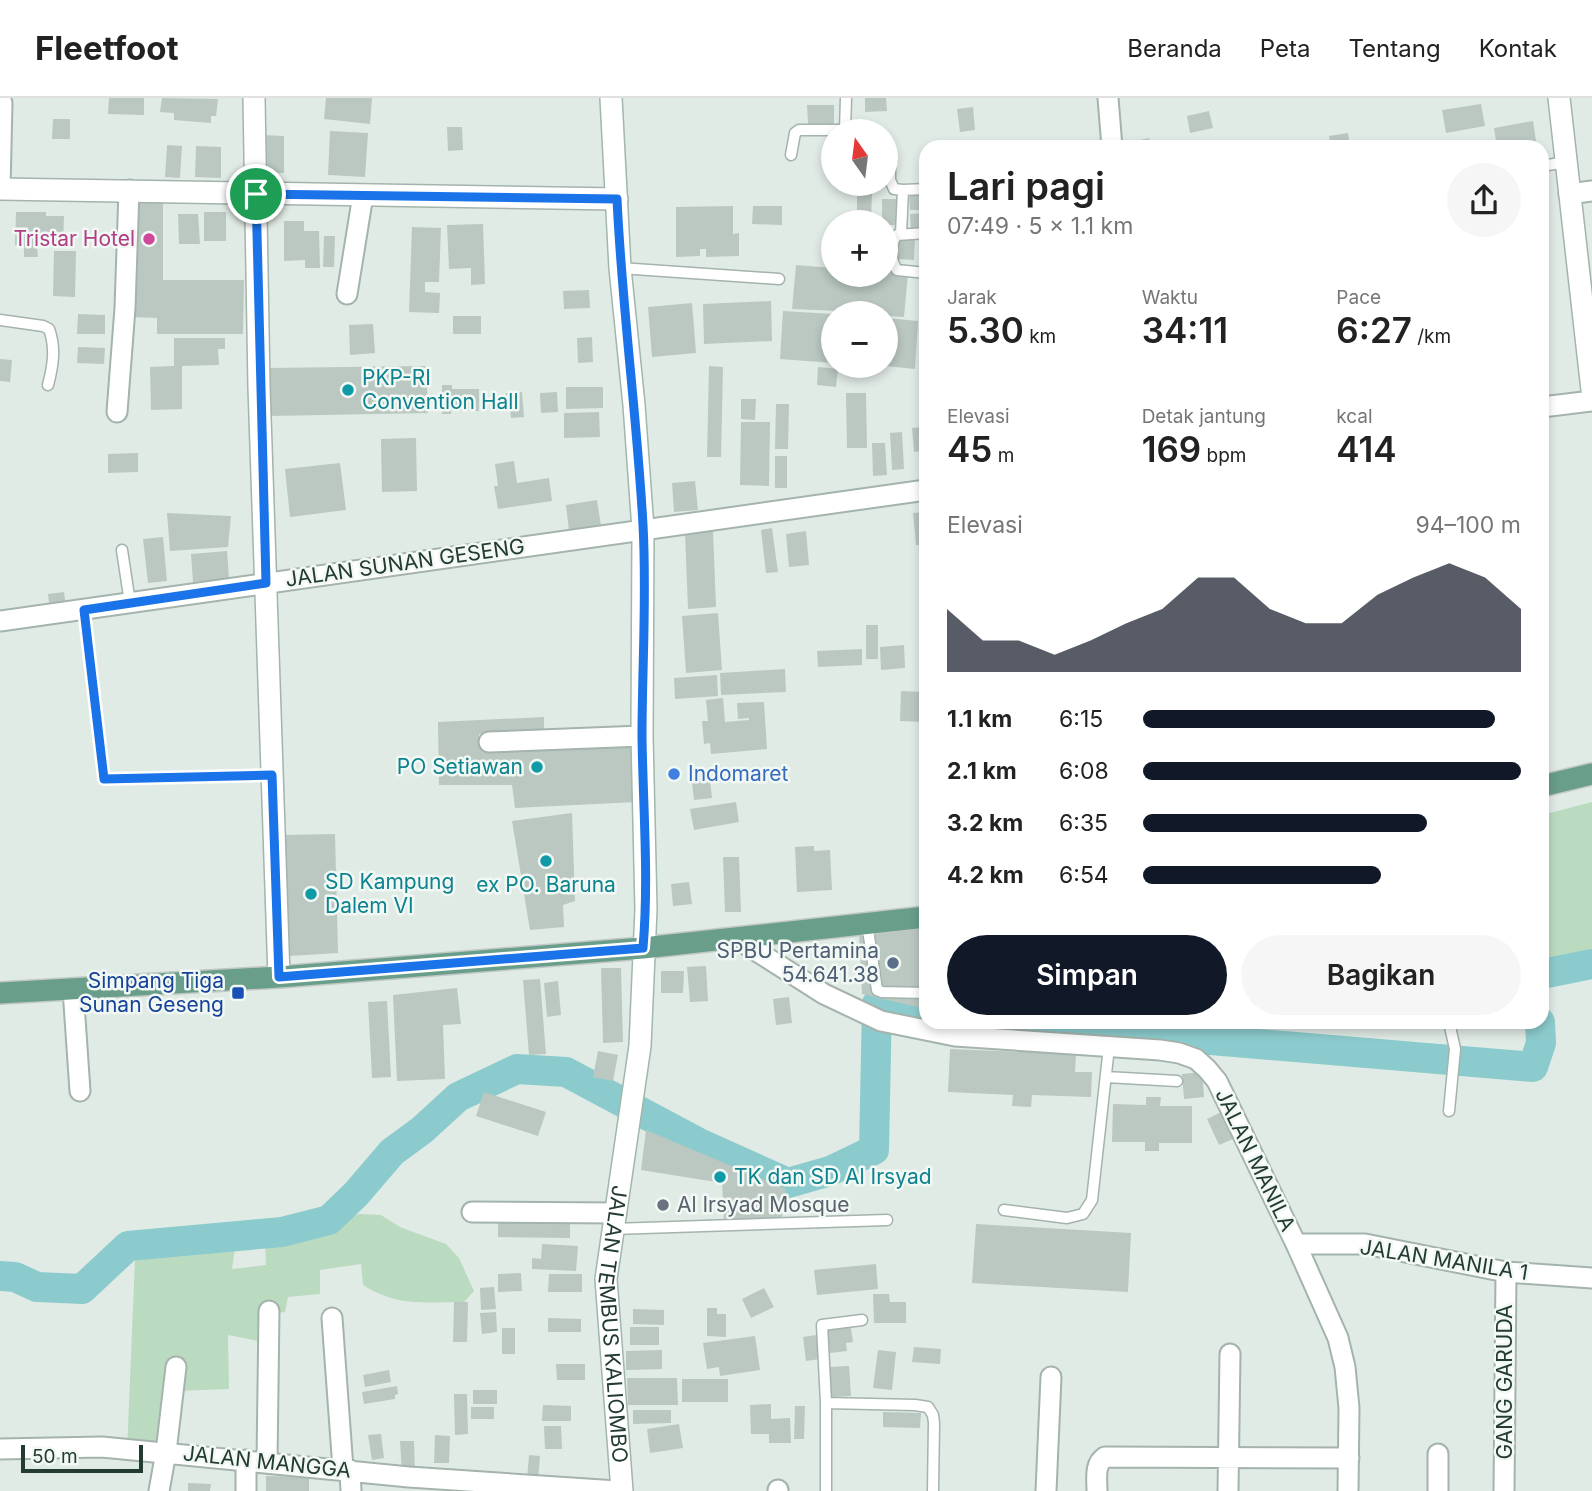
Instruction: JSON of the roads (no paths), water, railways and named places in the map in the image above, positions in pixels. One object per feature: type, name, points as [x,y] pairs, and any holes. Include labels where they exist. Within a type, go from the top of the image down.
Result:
[{"type":"main road","points":[[1549,784],[1592,774]]},
{"type":"main road","points":[[0,993],[279,977],[643,948],[919,918]]},
{"type":"street","points":[[254,98],[279,977]]},
{"type":"street","name":"JALAN TEMBUS KALIOMBO","points":[[611,98],[620,268],[643,528],[642,736],[646,909],[635,1095],[606,1279],[620,1491]]},
{"type":"street","points":[[1108,98],[1111,140]]},
{"type":"street","points":[[1559,98],[1592,390]]},
{"type":"street","points":[[2,103],[0,190],[617,199]]},
{"type":"street","points":[[117,412],[125,308],[129,190]]},
{"type":"street","points":[[1569,194],[1592,191]]},
{"type":"street","points":[[346,294],[363,195]]},
{"type":"street","points":[[1549,407],[1592,401]]},
{"type":"street","name":"JALAN SUNAN GESENG","points":[[0,621],[919,491]]},
{"type":"street","points":[[489,742],[642,736]]},
{"type":"street","name":"JALAN MANILA","points":[[736,938],[824,994],[876,1019],[919,1028]]},
{"type":"street","points":[[73,989],[80,1091]]},
{"type":"street","name":"JALAN MANILA","points":[[922,1029],[955,1036],[1179,1053],[1196,1059],[1208,1069],[1217,1081],[1296,1244],[1338,1338],[1349,1408],[1349,1491]]},
{"type":"street","points":[[472,1212],[614,1221]]},
{"type":"street","name":"JALAN MANILA 1","points":[[1296,1244],[1380,1246],[1506,1272],[1592,1278]]},
{"type":"street","name":"GANG GARUDA","points":[[1504,1491],[1506,1272]]},
{"type":"street","points":[[267,1462],[270,1311]]},
{"type":"street","points":[[332,1318],[351,1491]]},
{"type":"street","points":[[1228,1491],[1230,1354]]},
{"type":"street","points":[[159,1491],[176,1367]]},
{"type":"street","points":[[1046,1491],[1051,1377]]},
{"type":"street","name":"JALAN MANGGA","points":[[0,1448],[102,1447],[166,1452],[347,1469],[385,1483],[620,1491]]},
{"type":"street","points":[[1438,1454],[1438,1491]]},
{"type":"street","points":[[1097,1491],[1097,1469],[1100,1460],[1105,1457],[1349,1458]]},
{"type":"street","points":[[246,1460],[246,1491]]},
{"type":"lane","points":[[845,119],[846,98]]},
{"type":"lane","points":[[791,155],[795,133],[799,130],[821,130]]},
{"type":"lane","points":[[1549,165],[1566,162]]},
{"type":"lane","points":[[898,189],[919,189]]},
{"type":"lane","points":[[901,234],[903,190]]},
{"type":"lane","points":[[919,233],[897,235],[892,242],[894,267],[900,271],[919,272]]},
{"type":"lane","points":[[620,268],[779,279]]},
{"type":"lane","points":[[0,320],[49,329],[53,367],[48,385]]},
{"type":"lane","points":[[122,550],[130,603]]},
{"type":"lane","points":[[867,922],[877,990],[919,993]]},
{"type":"lane","points":[[1449,1111],[1455,1049],[1451,1029]]},
{"type":"lane","points":[[1004,1210],[1067,1218],[1083,1214],[1092,1200],[1110,1047]]},
{"type":"lane","points":[[1106,1077],[1177,1081]]},
{"type":"lane","points":[[614,1221],[887,1220]]},
{"type":"lane","points":[[826,1491],[822,1325],[862,1320]]},
{"type":"lane","points":[[826,1404],[915,1405],[928,1408],[934,1423],[933,1491]]},
{"type":"waterway","points":[[1549,973],[1592,964]]},
{"type":"waterway","points":[[0,1276],[15,1277],[37,1287],[82,1289],[128,1246],[282,1232],[329,1220],[356,1194],[392,1152],[422,1130],[458,1097],[517,1069],[566,1072],[701,1144],[788,1183],[830,1171],[874,1150],[877,1004],[919,1013]]},
{"type":"waterway","points":[[1080,1029],[1533,1067],[1541,1043],[1540,1029]]},
{"type":"place","name":"Tristar Hotel","points":[[149,239]]},
{"type":"place","name":"PKP-RI Convention Hall","points":[[348,390]]},
{"type":"place","name":"PO Setiawan","points":[[537,767]]},
{"type":"place","name":"Indomaret","points":[[674,774]]},
{"type":"place","name":"ex PO. Baruna","points":[[546,861]]},
{"type":"place","name":"SD Kampung Dalem VI","points":[[311,894]]},
{"type":"place","name":"SPBU Pertamina 54.641.38","points":[[893,963]]},
{"type":"place","name":"Simpang Tiga Sunan Geseng","points":[[238,993]]},
{"type":"place","name":"TK dan SD Al Irsyad","points":[[720,1177]]},
{"type":"place","name":"Al Irsyad Mosque","points":[[663,1205]]}]
